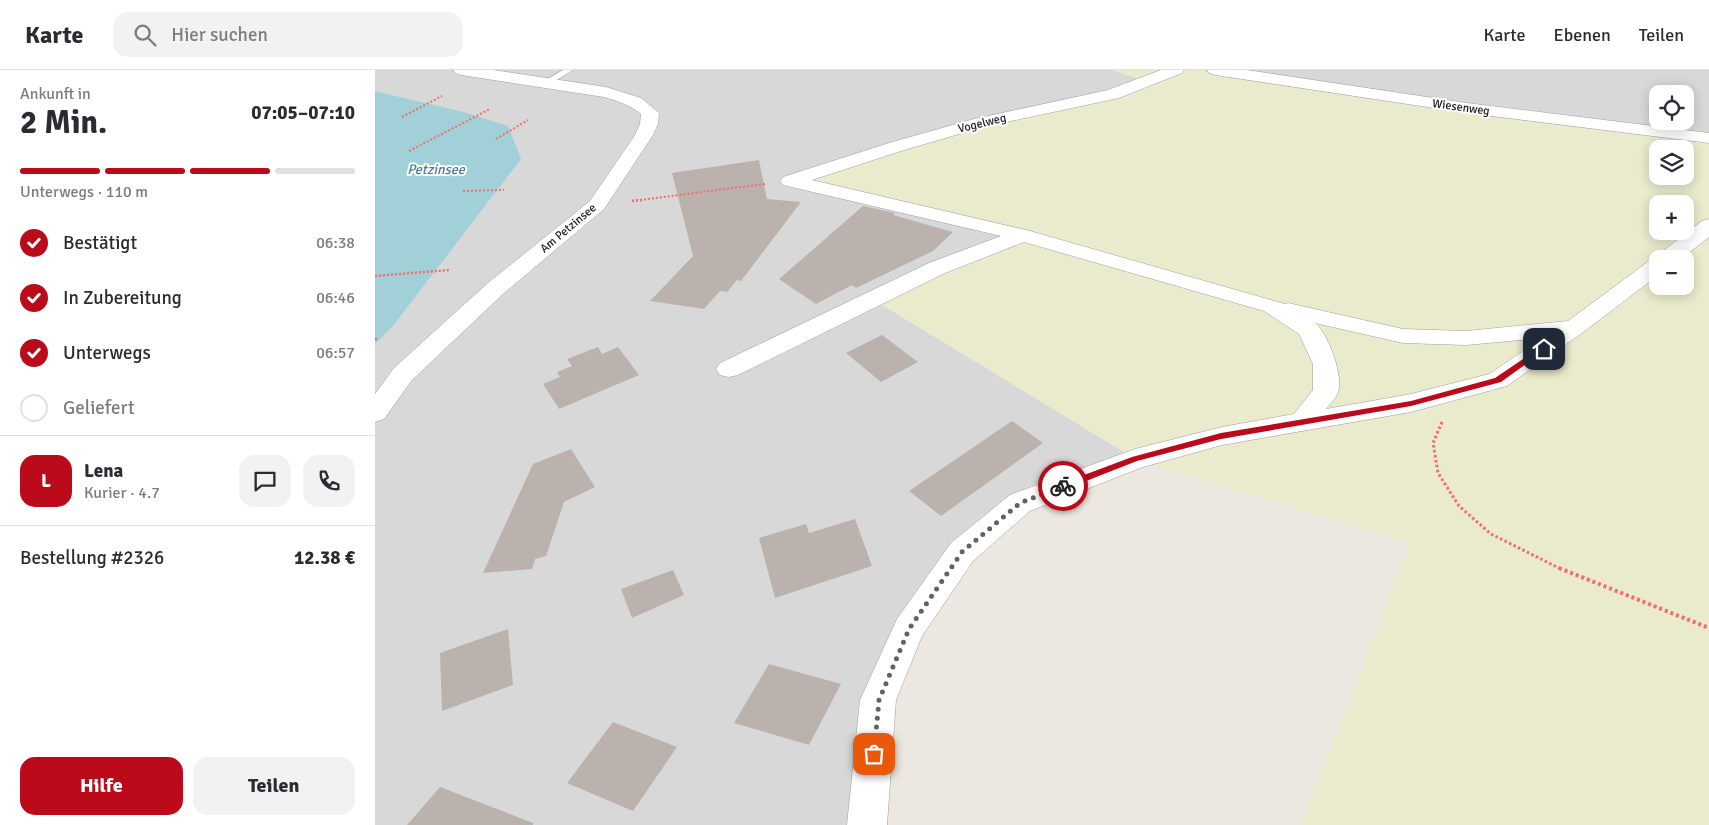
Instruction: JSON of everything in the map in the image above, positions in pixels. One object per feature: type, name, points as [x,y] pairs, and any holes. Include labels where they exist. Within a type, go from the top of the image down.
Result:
[{"type":"street","name":"Vogelweg","points":[[790,181],[895,147],[980,123],[1113,94],[1176,70]]},
{"type":"street","name":"Wiesenweg","points":[[1215,70],[1467,108],[1709,138]]},
{"type":"street","name":"Am Petzinsee","points":[[375,413],[403,374],[496,288],[597,205],[644,136],[649,124],[650,113],[641,104],[628,98],[606,92],[470,71]]},
{"type":"street","points":[[790,181],[1023,235],[1272,306],[1403,336],[1466,338],[1574,328]]},
{"type":"street","points":[[1679,250],[1709,225]]},
{"type":"street","points":[[729,369],[937,268],[1023,235]]},
{"type":"street","points":[[867,825],[879,700],[909,629],[962,552],[1020,503],[1135,459],[1221,436],[1411,403],[1498,380],[1574,328],[1649,272]]},
{"type":"street","points":[[1272,306],[1309,330],[1325,364],[1327,391],[1302,422]]},
{"type":"lane","points":[[545,83],[569,70]]},
{"type":"path","points":[[402,117],[442,96]]},
{"type":"path","points":[[409,151],[490,109]]},
{"type":"path","points":[[496,140],[528,120]]},
{"type":"path","points":[[597,205],[790,181]]},
{"type":"path","points":[[463,190],[504,190]]},
{"type":"path","points":[[375,276],[449,270]]},
{"type":"path","points":[[1445,416],[1433,443],[1438,472],[1459,506],[1491,534],[1567,572],[1709,628]]},
{"type":"shaded area","points":[[375,70],[1112,70],[1146,81],[1023,235],[1135,459],[1020,503],[909,629],[871,825],[375,825],[375,344],[393,326],[520,159],[460,111],[375,91]]},
{"type":"shaded area","points":[[1215,70],[1709,70],[1709,138],[1651,130],[1694,130],[1694,85],[1649,85],[1649,130]]},
{"type":"green space","points":[[1112,70],[1217,70],[1709,137],[1709,825],[1301,825],[1410,543],[1135,459],[877,302],[1022,235],[790,181],[1145,81]]},
{"type":"water","name":"Petzinsee","points":[[375,91],[460,111],[508,126],[521,159],[393,326],[375,344]]},
{"type":"building","points":[[759,160],[767,199],[801,202],[741,281],[737,280],[727,292],[720,291],[704,309],[650,301],[693,256],[672,173]]},
{"type":"building","points":[[863,206],[895,213],[893,215],[953,232],[933,251],[856,288],[852,285],[816,304],[779,279]]},
{"type":"building","points":[[882,335],[918,362],[881,382],[846,353]]},
{"type":"building","points":[[598,347],[602,354],[618,347],[639,375],[559,409],[543,384],[560,377],[557,372],[572,366],[567,359]]},
{"type":"building","points":[[1012,421],[1043,443],[941,516],[909,491]]},
{"type":"building","points":[[571,449],[595,487],[564,502],[546,556],[535,559],[532,569],[483,573],[533,464]]},
{"type":"building","points":[[855,519],[872,566],[775,598],[759,538],[806,524],[809,533]]},
{"type":"building","points":[[673,570],[684,595],[632,618],[621,589]]},
{"type":"building","points":[[508,629],[513,685],[442,711],[440,653]]},
{"type":"building","points":[[769,664],[841,684],[809,745],[734,723]]},
{"type":"building","points":[[613,722],[677,747],[633,811],[567,783]]},
{"type":"building","points":[[440,787],[533,823],[533,825],[407,825]]},
{"type":"way so far","points":[[874,754],[879,700],[909,629],[962,552],[1020,503],[1063,486]]},
{"type":"route","points":[[1063,486],[1135,459],[1221,436],[1411,403],[1498,380],[1544,349]]}]
